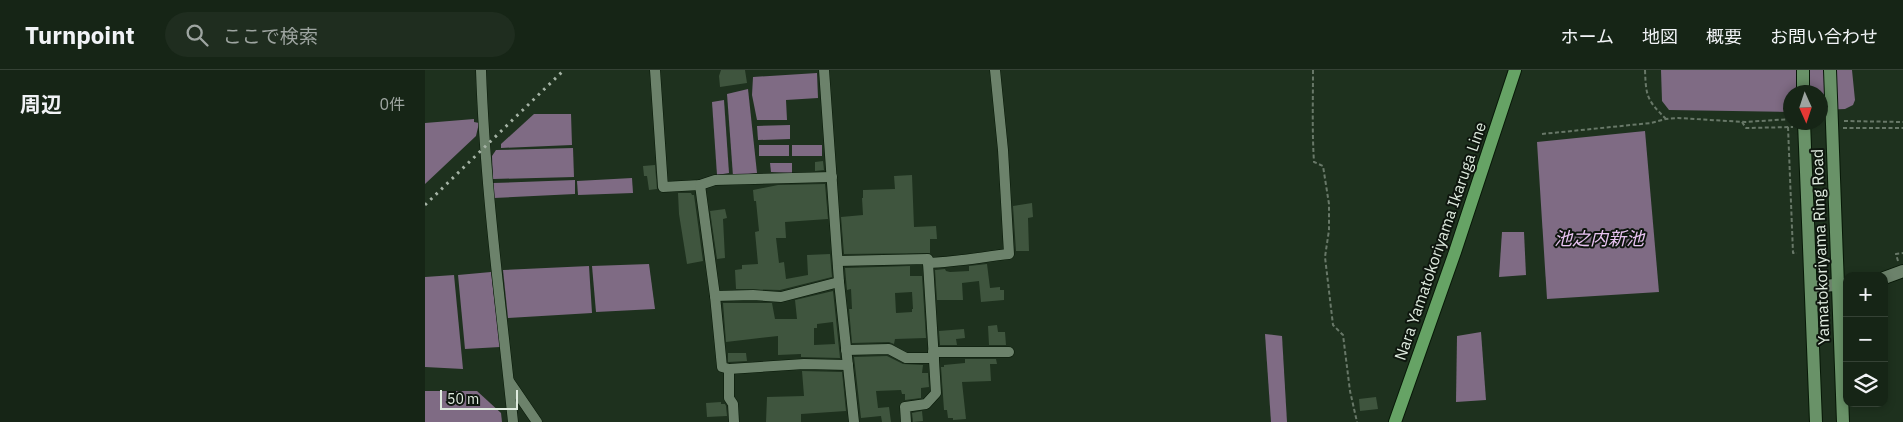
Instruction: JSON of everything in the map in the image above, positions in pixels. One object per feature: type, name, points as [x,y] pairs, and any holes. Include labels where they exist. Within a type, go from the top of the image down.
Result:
[{"type":"main road","name":"Nara Yamatokoriyama Ikaruga Line","points":[[1395,422],[1455,252],[1515,70]]},
{"type":"main road","points":[[1803,70],[1803,85]]},
{"type":"main road","name":"Yamatokoriyama Ring Road","points":[[1830,70],[1831,116],[1843,284]]},
{"type":"main road","name":"Yamatokoriyama Ring Road","points":[[1798,130],[1810,253],[1816,422]]},
{"type":"main road","name":"Yamatokoriyama Ring Road","points":[[1843,317],[1843,422]]},
{"type":"street","points":[[481,70],[483,135],[491,232],[513,422]]},
{"type":"street","points":[[655,70],[663,187],[700,185],[715,180],[832,176]]},
{"type":"street","points":[[824,70],[837,261],[854,422]]},
{"type":"street","points":[[929,263],[957,262],[977,257],[1009,254],[1003,150],[995,70]]},
{"type":"street","points":[[700,185],[715,296],[722,368],[729,370],[804,364],[848,365]]},
{"type":"street","points":[[837,261],[928,259],[935,393],[926,404],[905,407],[906,422]]},
{"type":"street","points":[[1888,277],[1903,271]]},
{"type":"street","points":[[715,296],[753,295],[781,297],[839,282]]},
{"type":"street","points":[[1811,287],[1843,284]]},
{"type":"street","points":[[846,350],[889,349],[906,358],[1009,352]]},
{"type":"street","points":[[729,370],[729,398],[733,404],[734,422]]},
{"type":"street","points":[[509,380],[537,422]]},
{"type":"path","points":[[1313,70],[1313,162],[1323,166],[1329,204],[1326,267],[1333,325],[1343,335],[1350,391],[1357,422]]},
{"type":"path","points":[[1645,70],[1648,98],[1653,106],[1666,118]]},
{"type":"path","points":[[1831,116],[1903,122],[1903,128],[1843,128]]},
{"type":"path","points":[[1542,134],[1659,122],[1666,118],[1742,122],[1783,120]]},
{"type":"path","points":[[1742,122],[1746,128],[1783,127]]},
{"type":"path","points":[[1788,130],[1793,253],[1810,253]]},
{"type":"water","points":[[1661,70],[1852,70],[1855,100],[1853,105],[1845,109],[1828,110],[1828,85],[1783,85],[1783,112],[1669,110],[1662,101]]},
{"type":"water","points":[[817,73],[818,98],[786,100],[787,120],[757,120],[752,95],[753,77]]},
{"type":"water","points":[[748,89],[757,173],[733,176],[727,94]]},
{"type":"water","points":[[724,100],[729,173],[717,175],[712,102]]},
{"type":"water","points":[[534,114],[571,114],[572,145],[501,148],[501,144]]},
{"type":"water","points":[[474,119],[474,122],[479,123],[476,136],[425,184],[425,123]]},
{"type":"water","points":[[790,125],[790,139],[758,140],[757,126]]},
{"type":"water","name":"池之内新池","points":[[1645,131],[1659,292],[1547,299],[1537,142]]},
{"type":"water","points":[[759,145],[789,145],[789,156],[759,156]]},
{"type":"water","points":[[792,145],[822,145],[822,156],[792,156]]},
{"type":"water","points":[[573,148],[574,177],[493,179],[492,156],[496,150]]},
{"type":"water","points":[[770,163],[792,163],[792,173],[771,172]]},
{"type":"water","points":[[632,178],[633,193],[578,195],[577,181]]},
{"type":"water","points":[[575,180],[575,194],[494,198],[493,183]]},
{"type":"water","points":[[1502,232],[1524,232],[1526,275],[1499,277]]},
{"type":"water","points":[[649,264],[655,309],[596,312],[592,266]]},
{"type":"water","points":[[589,266],[592,313],[508,318],[503,270]]},
{"type":"water","points":[[491,272],[500,347],[465,349],[458,275]]},
{"type":"water","points":[[454,275],[463,369],[425,367],[425,277]]},
{"type":"water","points":[[1481,332],[1486,400],[1456,402],[1457,336]]},
{"type":"water","points":[[1265,334],[1282,336],[1287,422],[1271,422]]},
{"type":"water","points":[[425,391],[477,391],[501,413],[502,422],[425,422]]},
{"type":"building","points":[[721,70],[745,70],[747,83],[720,87],[719,76]]},
{"type":"building","points":[[823,161],[824,170],[815,171],[815,162]]},
{"type":"building","points":[[655,165],[657,189],[649,190],[643,166]]},
{"type":"building","points":[[912,175],[914,227],[936,226],[937,239],[930,239],[930,253],[844,254],[841,217],[863,215],[863,190],[895,189],[894,176]]},
{"type":"building","points":[[825,184],[828,219],[785,222],[786,238],[776,238],[779,263],[784,262],[786,279],[808,275],[807,255],[830,254],[832,277],[780,290],[736,289],[735,270],[742,269],[742,265],[758,264],[755,232],[759,231],[753,190],[778,185]]},
{"type":"building","points":[[678,193],[691,193],[694,195],[703,261],[687,264],[679,214]]},
{"type":"building","points":[[1032,203],[1033,217],[1028,218],[1029,251],[1016,251],[1013,206]]},
{"type":"building","points":[[725,209],[727,218],[723,219],[725,258],[717,259],[710,211]]},
{"type":"building","points":[[987,264],[990,288],[1000,287],[1000,290],[1004,290],[1004,300],[981,302],[979,281],[962,283],[963,300],[937,300],[935,270],[945,269],[950,272],[969,271],[969,266]]},
{"type":"building","points":[[910,266],[910,276],[922,276],[926,338],[895,339],[894,344],[889,342],[852,343],[849,309],[852,309],[851,289],[847,290],[845,268]],"holes":[[[912,292],[912,312],[896,313],[895,293]]]},
{"type":"building","points":[[833,291],[840,358],[801,357],[801,354],[778,355],[778,336],[726,342],[723,303],[772,303],[775,319],[797,319],[795,300]],"holes":[[[833,322],[835,344],[814,345],[814,328],[817,328],[817,324]]]},
{"type":"building","points":[[997,325],[998,332],[1005,332],[1006,345],[989,345],[988,326]]},
{"type":"building","points":[[964,329],[965,338],[956,339],[957,345],[940,345],[939,331]]},
{"type":"building","points":[[728,353],[746,353],[747,361],[728,362]]},
{"type":"building","points":[[887,356],[903,364],[923,365],[922,373],[928,373],[929,387],[921,388],[921,398],[905,400],[905,394],[902,394],[901,390],[876,391],[878,408],[889,407],[891,422],[882,422],[881,416],[861,418],[854,357]]},
{"type":"building","points":[[965,359],[996,359],[997,364],[990,364],[991,381],[962,382],[966,419],[953,420],[953,418],[948,418],[947,410],[944,410],[941,367],[965,363]]},
{"type":"building","points":[[802,371],[842,372],[846,411],[801,414],[801,422],[766,422],[767,397],[804,396]]},
{"type":"building","points":[[1376,397],[1378,409],[1360,411],[1359,399]]},
{"type":"building","points":[[721,402],[721,404],[726,406],[727,416],[707,417],[706,403]]},
{"type":"building","points":[[922,411],[923,421],[913,422],[912,413]]},
{"type":"railway","points":[[425,205],[564,70]]}]
